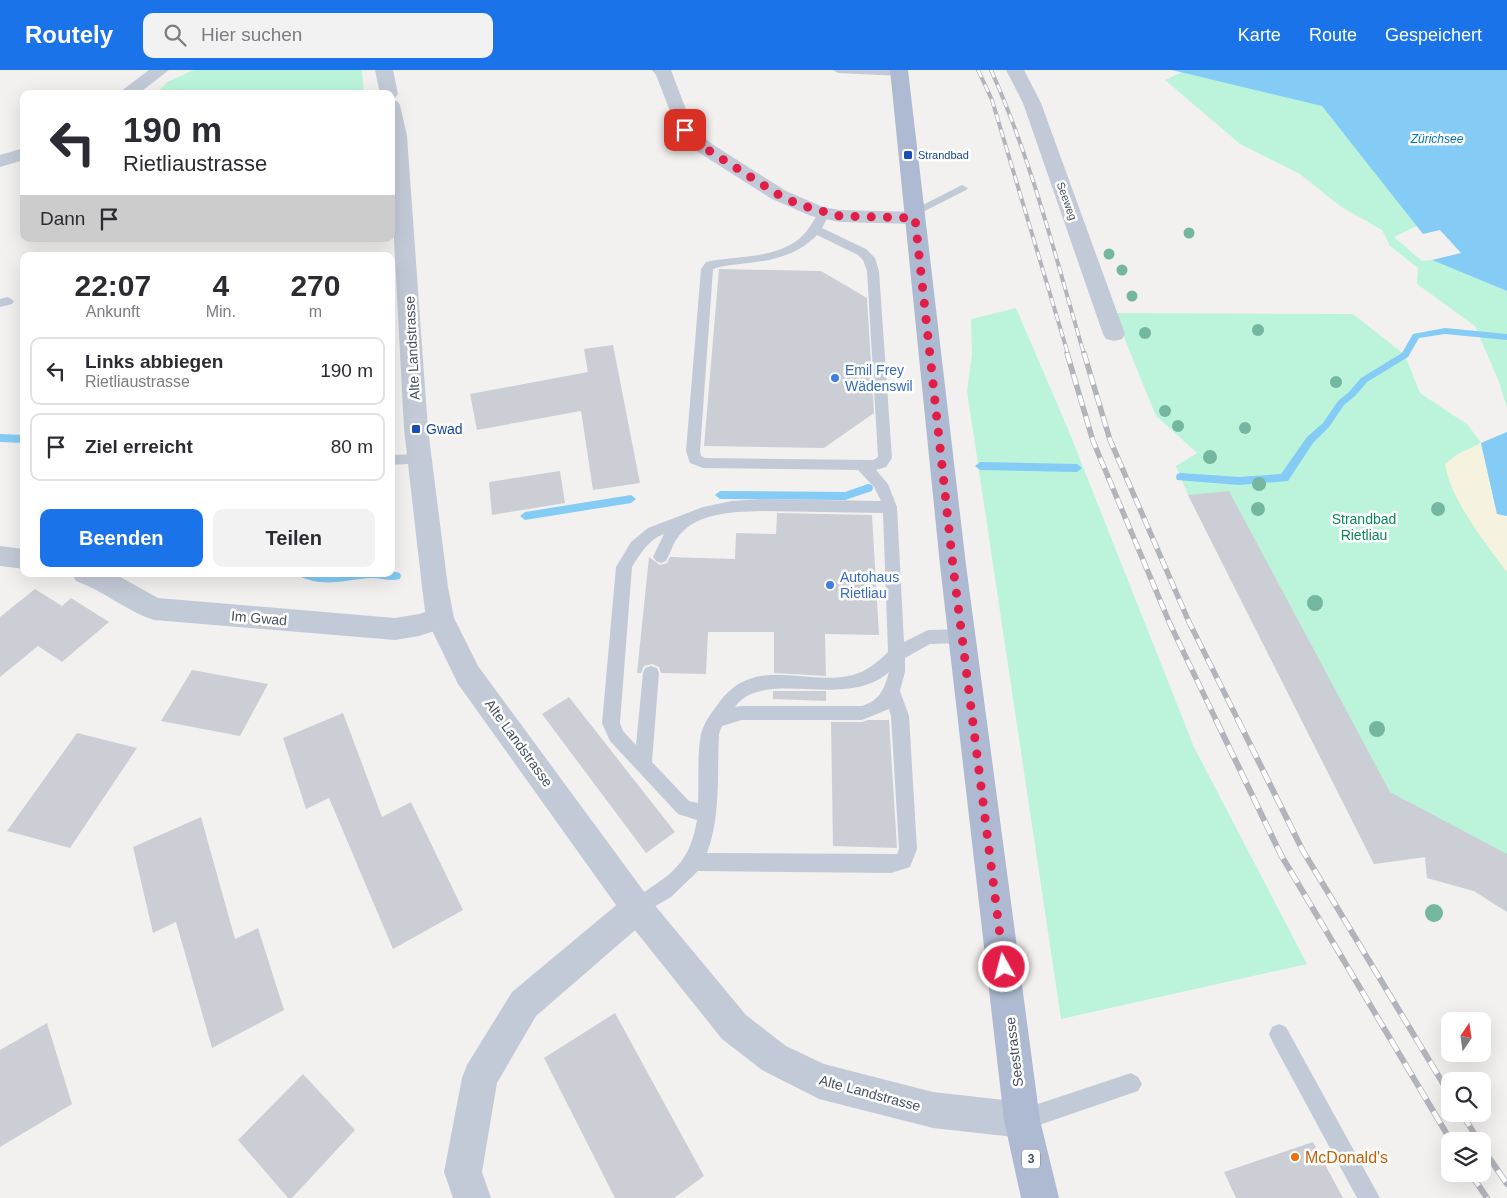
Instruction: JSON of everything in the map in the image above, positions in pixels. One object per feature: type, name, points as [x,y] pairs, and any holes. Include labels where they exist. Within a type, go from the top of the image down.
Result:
[{"type":"main road","name":"Seestrasse","points":[[900,72],[962,636],[1022,1120],[1040,1198]]},
{"type":"street","points":[[132,90],[160,70]]},
{"type":"street","points":[[384,70],[388,90]]},
{"type":"street","points":[[661,70],[664,73],[685,130],[693,139],[779,195],[800,205],[820,221],[840,216],[915,215]]},
{"type":"street","name":"Seeweg","points":[[1015,70],[1032,103],[1114,334]]},
{"type":"street","name":"Alte Landstrasse","points":[[395,123],[398,136],[409,285],[411,358],[405,459],[440,618],[468,675],[638,908],[734,1027],[774,1058],[819,1080],[933,1110],[1022,1120]]},
{"type":"street","points":[[0,161],[20,155]]},
{"type":"street","points":[[0,556],[20,559]]},
{"type":"street","name":"Im Gwad","points":[[94,577],[103,580],[154,609],[395,628],[419,625],[440,618]]},
{"type":"street","points":[[472,1198],[463,1172],[480,1078],[524,1004],[638,908]]},
{"type":"lane","points":[[838,70],[900,72]]},
{"type":"lane","points":[[915,215],[962,188]]},
{"type":"lane","points":[[820,221],[869,258],[873,270],[885,458],[881,463],[861,465],[703,463],[695,459],[693,451],[707,269],[710,265],[780,254],[793,249],[820,221]]},
{"type":"lane","points":[[716,720],[742,713],[862,714],[880,708],[892,692],[897,672],[890,507],[885,489],[874,475],[861,465]]},
{"type":"lane","points":[[707,814],[684,808],[616,736],[611,723],[624,566],[636,546],[653,532],[728,508],[765,505],[890,507]]},
{"type":"lane","points":[[662,557],[664,546],[674,531],[689,519]]},
{"type":"lane","points":[[638,908],[664,890],[694,862],[703,839],[707,814],[710,734],[716,720],[734,695],[752,685],[778,682],[829,684],[856,682],[880,670],[896,655],[928,637],[962,636]]},
{"type":"lane","points":[[643,765],[651,673]]},
{"type":"lane","points":[[694,862],[891,864],[903,861],[908,849],[900,716],[892,692]]},
{"type":"lane","points":[[1279,1034],[1369,1198]]},
{"type":"lane","points":[[1022,1120],[1131,1084]]},
{"type":"green space","points":[[194,70],[362,70],[364,90],[160,90],[167,82]]},
{"type":"green space","points":[[1186,70],[1311,86],[1425,222],[1394,237],[1422,261],[1432,260],[1507,291],[1507,408],[1499,382],[1475,326],[1417,284],[1418,268],[1390,246],[1382,230],[1340,206],[1300,174],[1240,144],[1165,80]]},
{"type":"green space","points":[[1016,308],[1068,429],[1194,747],[1307,964],[1061,1019],[967,391],[972,354],[971,319]]},
{"type":"green space","name":"Strandbad Rietliau","points":[[1114,313],[1353,314],[1405,355],[1420,393],[1468,425],[1481,443],[1507,432],[1507,912],[1474,891],[1427,878],[1425,857],[1374,864],[1188,495],[1176,466],[1197,453],[1156,416]]},
{"type":"sand","points":[[1481,443],[1497,513],[1507,516],[1507,572],[1461,506],[1448,477],[1445,464],[1458,454]]},
{"type":"water","name":"Zürichsee","points":[[1172,70],[1507,70],[1507,291],[1432,260],[1461,253],[1440,230],[1423,234],[1322,106]]},
{"type":"water","points":[[1507,432],[1507,516],[1497,514],[1481,443]]},
{"type":"building","points":[[719,269],[821,271],[867,298],[874,413],[824,448],[704,446]]},
{"type":"building","points":[[613,345],[640,483],[593,490],[581,411],[477,430],[470,394],[588,372],[584,349]]},
{"type":"building","points":[[560,471],[565,503],[492,515],[489,482]]},
{"type":"building","points":[[1229,491],[1390,792],[1507,854],[1507,912],[1474,891],[1427,878],[1425,857],[1374,864],[1188,495]]},
{"type":"building","points":[[777,513],[872,515],[879,635],[825,634],[826,676],[774,673],[774,632],[708,632],[706,674],[661,673],[659,667],[652,664],[644,666],[641,673],[637,673],[649,557],[660,565],[667,563],[670,557],[735,559],[736,533],[776,534]]},
{"type":"building","points":[[35,589],[62,606],[71,598],[109,622],[62,662],[38,646],[0,677],[0,617]]},
{"type":"building","points":[[192,670],[268,684],[240,736],[161,721]]},
{"type":"building","points":[[773,691],[826,691],[826,701],[773,699]]},
{"type":"building","points":[[569,697],[675,832],[646,853],[542,714]]},
{"type":"building","points":[[343,713],[382,817],[411,802],[463,910],[393,949],[329,798],[306,809],[283,738]]},
{"type":"building","points":[[868,720],[889,720],[897,848],[833,846],[831,722],[862,722]]},
{"type":"building","points":[[77,733],[137,748],[70,848],[7,831]]},
{"type":"building","points":[[201,817],[235,939],[258,928],[284,1010],[212,1048],[176,922],[153,933],[133,847]]},
{"type":"building","points":[[615,1013],[704,1176],[674,1198],[615,1198],[544,1058]]},
{"type":"building","points":[[47,1023],[72,1104],[0,1147],[0,1050]]},
{"type":"building","points":[[303,1074],[355,1130],[292,1198],[288,1198],[238,1140]]},
{"type":"building","name":"McDonald's","points":[[1313,1142],[1343,1198],[1236,1198],[1224,1172]]},
{"type":"waterway","points":[[1181,477],[1239,481],[1284,478],[1310,440],[1326,425],[1341,403],[1364,380],[1405,355],[1416,336],[1445,331],[1507,337]]},
{"type":"waterway","points":[[0,438],[20,439]]},
{"type":"waterway","points":[[980,466],[1077,468]]},
{"type":"waterway","points":[[720,495],[845,496],[868,488]]},
{"type":"waterway","points":[[525,516],[631,499]]},
{"type":"waterway","points":[[313,577],[321,579],[353,577]]},
{"type":"railway","points":[[978,70],[992,100],[1068,354]]},
{"type":"railway","points":[[991,70],[1006,104],[1031,175],[1084,354]]},
{"type":"railway","points":[[1067,353],[1093,441],[1170,624],[1217,722]]},
{"type":"railway","points":[[1084,353],[1110,440],[1189,622],[1238,720]]},
{"type":"railway","points":[[1216,720],[1281,855],[1446,1132]]},
{"type":"railway","points":[[1238,720],[1303,851],[1441,1080]]},
{"type":"railway","points":[[1467,1122],[1473,1132]]},
{"type":"railway","points":[[1491,1160],[1507,1184]]},
{"type":"railway","points":[[1476,1182],[1487,1198]]},
{"type":"place","name":"Strandbad","points":[[908,155]]},
{"type":"place","name":"Emil Frey Wädenswil","points":[[835,378]]},
{"type":"place","name":"Gwad","points":[[416,429]]},
{"type":"place","name":"Autohaus Rietliau","points":[[830,585]]},
{"type":"place","name":"McDonald's","points":[[1295,1157]]},
{"type":"route","points":[[685,130],[705,148],[779,195],[818,212],[840,216],[915,218],[953,566],[1004,967]]}]
